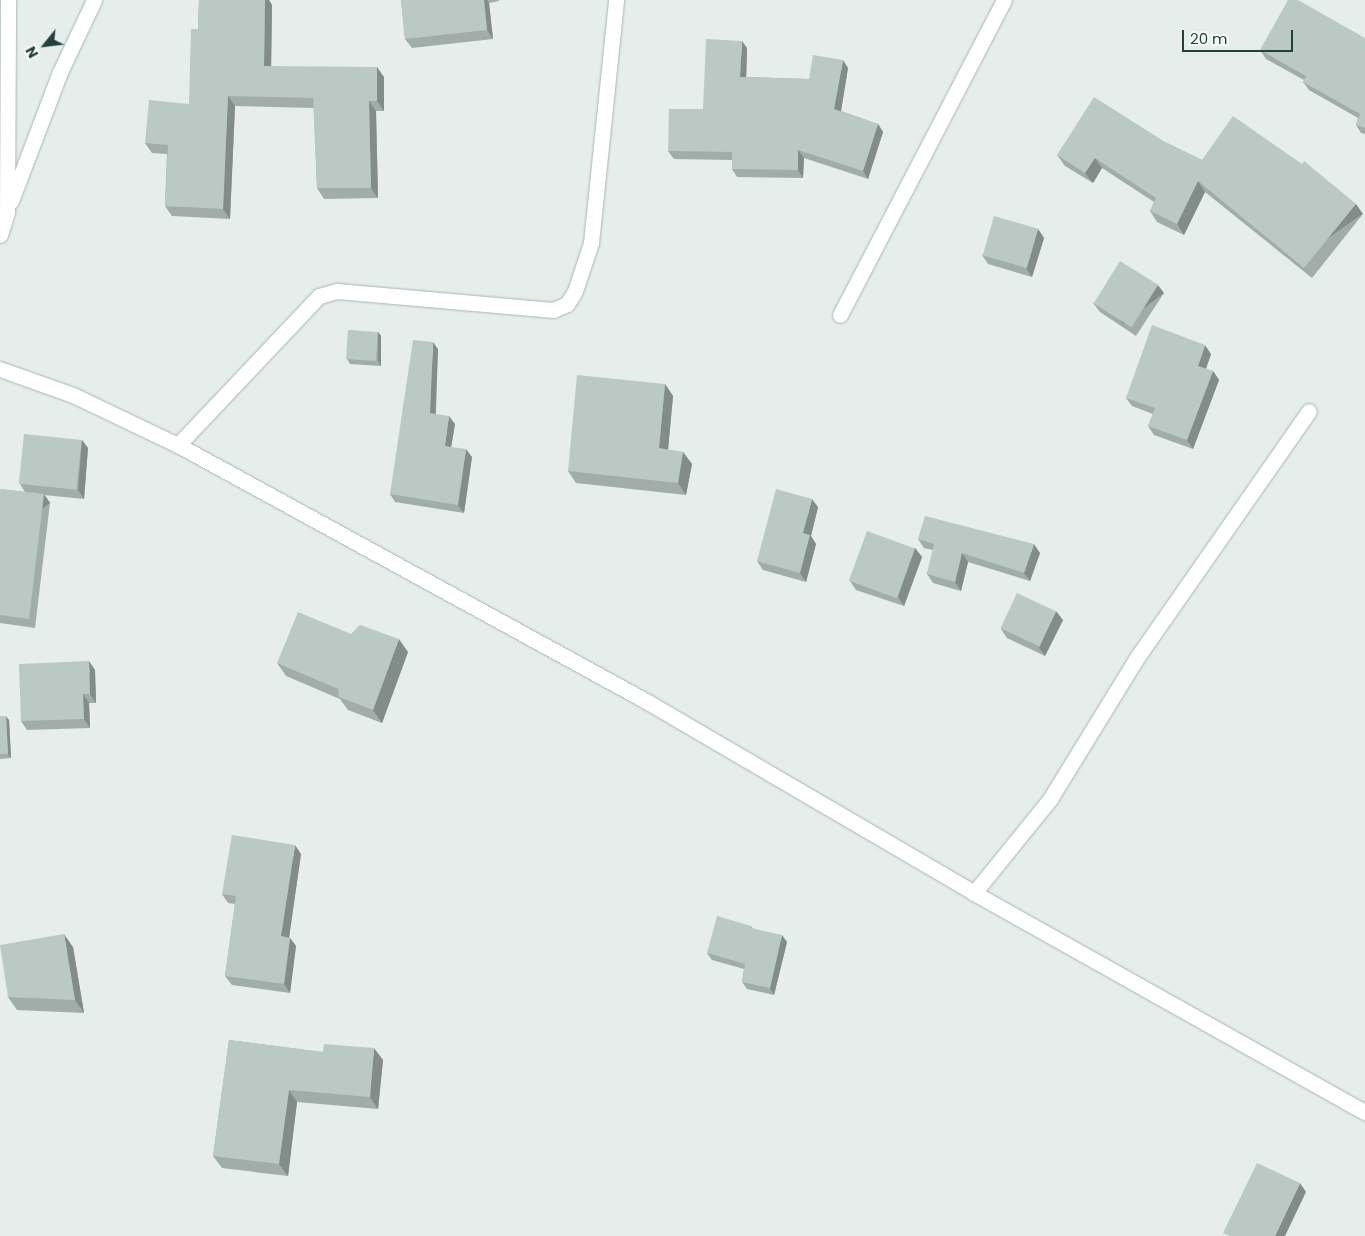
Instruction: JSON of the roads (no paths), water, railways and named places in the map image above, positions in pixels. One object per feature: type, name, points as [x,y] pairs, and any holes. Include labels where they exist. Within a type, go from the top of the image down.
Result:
[{"type":"street","points":[[7,212],[8,0]]},
{"type":"street","points":[[0,235],[60,72],[94,0]]},
{"type":"street","points":[[178,445],[319,296],[337,291],[553,310],[567,304],[575,291],[591,242],[616,0]]},
{"type":"street","points":[[840,316],[1004,0]]},
{"type":"street","points":[[0,368],[73,394],[178,445],[646,701],[974,893],[1365,1112]]},
{"type":"street","points":[[974,893],[1050,799],[1136,659],[1309,411]]}]
